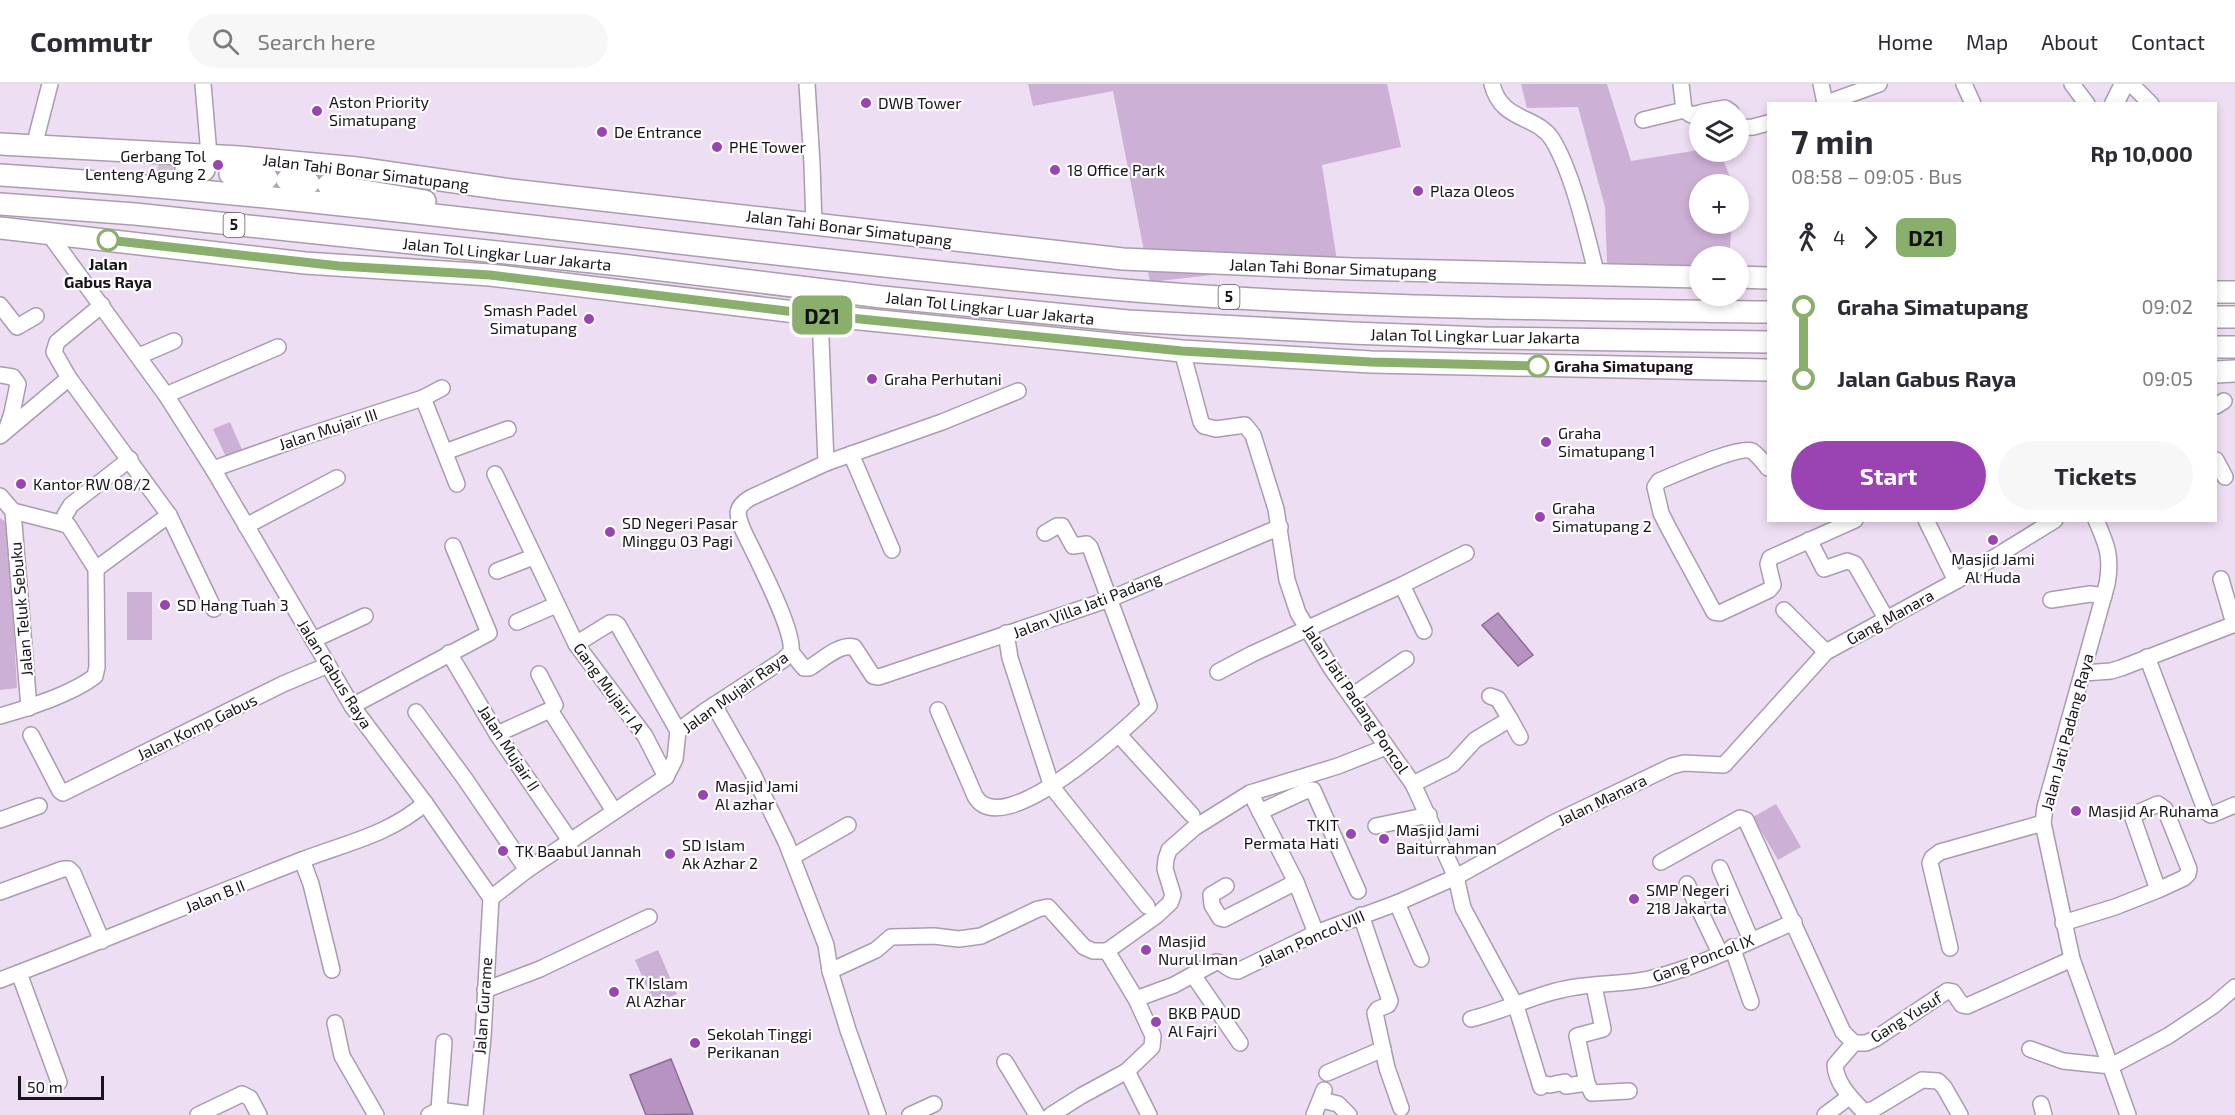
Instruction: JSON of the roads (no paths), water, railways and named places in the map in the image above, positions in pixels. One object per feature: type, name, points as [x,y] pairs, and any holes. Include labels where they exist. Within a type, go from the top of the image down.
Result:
[{"type":"highway","name":"Jalan Tahi Bonar Simatupang","points":[[0,144],[199,165],[357,168],[504,189],[1111,258],[1182,263],[1689,277]]},
{"type":"highway","points":[[0,144],[11,151],[32,157],[158,165]]},
{"type":"highway","points":[[230,174],[318,184],[461,207],[612,226],[624,230],[631,237]]},
{"type":"highway","name":"Jalan Tol Lingkar Luar Jakarta","points":[[0,175],[115,182],[289,198],[896,268],[1174,294],[1335,302],[1767,312]]},
{"type":"highway","name":"Jalan Tol Lingkar Luar Jakarta","points":[[0,204],[135,214],[571,260],[882,297],[1128,321],[1418,336],[1767,342]]},
{"type":"highway","points":[[0,223],[30,220],[315,250],[546,267],[571,260]]},
{"type":"highway","points":[[0,228],[335,265],[490,275],[820,315],[1182,351],[1371,362],[1767,370]]},
{"type":"highway","points":[[1749,277],[1767,278]]},
{"type":"highway","points":[[2217,292],[2235,292]]},
{"type":"highway","points":[[2217,317],[2235,317]]},
{"type":"highway","points":[[2217,347],[2235,348]]},
{"type":"highway","points":[[2217,372],[2235,371]]},
{"type":"main road","points":[[2115,102],[2124,84]]},
{"type":"street","points":[[34,146],[50,84]]},
{"type":"street","points":[[199,165],[203,84]]},
{"type":"street","points":[[807,84],[814,225]]},
{"type":"street","points":[[1492,84],[1497,97],[1512,114],[1541,128],[1551,137],[1562,160],[1580,211],[1597,276]]},
{"type":"street","points":[[1681,84],[1684,110],[1689,114]]},
{"type":"street","points":[[1821,84],[1825,102]]},
{"type":"street","points":[[1833,102],[1849,100],[1879,84]]},
{"type":"street","points":[[1964,84],[1971,102]]},
{"type":"street","points":[[2072,84],[2086,102]]},
{"type":"street","points":[[2131,84],[2149,102]]},
{"type":"street","points":[[1643,120],[1684,110]]},
{"type":"street","points":[[1749,127],[1767,123]]},
{"type":"street","name":"Jalan Gabus Raya","points":[[49,234],[94,311],[139,356],[213,469],[313,640],[321,667],[491,897]]},
{"type":"street","points":[[0,305],[17,327],[36,315]]},
{"type":"street","points":[[94,311],[54,346],[54,352],[69,378],[169,515],[214,609]]},
{"type":"street","points":[[820,315],[826,463],[942,422],[1018,391]]},
{"type":"street","points":[[139,356],[174,341]]},
{"type":"street","points":[[166,396],[278,346]]},
{"type":"street","name":"Jalan Jati Padang Poncol","points":[[1182,351],[1190,387],[1204,426],[1216,429],[1245,425],[1253,435],[1280,527],[1287,580],[1298,613],[1316,645],[1413,784],[1429,815],[1456,877],[1467,916],[1516,1006],[1541,1085],[1565,1082],[1566,1086],[1587,1083]]},
{"type":"street","points":[[0,375],[13,377],[18,384],[12,413],[3,434]]},
{"type":"street","points":[[3,434],[69,378]]},
{"type":"street","name":"Jalan Mujair III","points":[[213,469],[300,438],[423,399],[442,388]]},
{"type":"street","points":[[423,399],[458,484]]},
{"type":"street","points":[[444,452],[508,429]]},
{"type":"street","points":[[1767,467],[1752,452],[1747,450],[1733,452],[1659,481],[1655,490],[1661,513],[1712,610],[1716,613],[1769,590],[1773,582],[1767,564],[1768,559],[1850,522]]},
{"type":"street","points":[[851,454],[892,550]]},
{"type":"street","points":[[63,524],[65,514],[71,505],[130,459]]},
{"type":"street","points":[[2217,462],[2225,477]]},
{"type":"street","name":"Jalan Mujair Raya","points":[[666,777],[675,759],[678,731],[783,660],[791,652],[792,643],[785,621],[739,519],[738,510],[741,504],[826,463]]},
{"type":"street","name":"Gang Mujair I A","points":[[495,474],[576,644],[645,736],[666,777]]},
{"type":"street","points":[[246,526],[337,478]]},
{"type":"street","points":[[0,496],[13,511],[71,527],[96,569],[95,676],[29,708],[0,716]]},
{"type":"street","name":"Jalan Teluk Sebuku","points":[[13,511],[29,708]]},
{"type":"street","points":[[96,569],[169,515]]},
{"type":"street","points":[[1927,522],[1956,581]]},
{"type":"street","name":"Gang Manara","points":[[1747,740],[1826,652],[1956,581],[2052,522]]},
{"type":"street","name":"Jalan Jati Padang Raya","points":[[2097,522],[2106,543],[2110,562],[2104,596],[2045,807],[2043,823],[2072,959],[2128,1115]]},
{"type":"street","points":[[938,710],[979,803],[988,808],[1005,806],[1052,787],[1119,735],[1149,706],[1088,545],[1073,546],[1062,526],[1045,533]]},
{"type":"street","name":"Jalan Villa Jati Padang","points":[[1052,787],[1010,658],[1006,633],[1110,599],[1280,527]]},
{"type":"street","points":[[1809,540],[1824,569],[1847,561],[1855,564],[1887,620]]},
{"type":"street","points":[[352,706],[483,635],[453,546]]},
{"type":"street","points":[[1218,672],[1466,553]]},
{"type":"street","points":[[497,571],[533,557]]},
{"type":"street","points":[[2084,673],[2110,671],[2234,624],[2221,579]]},
{"type":"street","points":[[1402,585],[1424,632]]},
{"type":"street","points":[[2051,600],[2090,594],[2104,596]]},
{"type":"street","points":[[517,622],[556,605]]},
{"type":"street","points":[[1785,610],[1826,652]]},
{"type":"street","points":[[313,640],[365,616]]},
{"type":"street","points":[[576,644],[610,624],[618,625],[678,731]]},
{"type":"street","points":[[791,652],[806,668],[850,646],[854,648],[873,676],[877,677],[1006,633]]},
{"type":"street","name":"Jalan Mujair II","points":[[449,652],[497,734],[571,842]]},
{"type":"street","points":[[2147,657],[2206,812],[2211,815],[2235,805]]},
{"type":"street","points":[[1352,696],[1406,659]]},
{"type":"street","name":"Jalan Komp Gabus","points":[[31,735],[60,791],[67,791],[321,667]]},
{"type":"street","points":[[497,734],[550,710],[555,705],[555,701],[539,674]]},
{"type":"street","points":[[1490,696],[1498,699],[1520,737]]},
{"type":"street","points":[[714,705],[752,772],[792,856],[826,945],[830,970],[848,1030],[878,1115]]},
{"type":"street","points":[[550,710],[614,811]]},
{"type":"street","points":[[416,712],[527,870]]},
{"type":"street","points":[[1413,784],[1453,764],[1475,740],[1510,719]]},
{"type":"street","points":[[1119,735],[1192,815]]},
{"type":"street","name":"Jalan Manara","points":[[1456,877],[1553,823],[1672,766],[1684,763],[1721,766],[1747,740]]},
{"type":"street","points":[[830,970],[876,950],[891,937],[934,936],[959,939],[981,936],[1038,909],[1048,907],[1084,947],[1093,951],[1107,951],[1170,903],[1173,895],[1166,869],[1169,850],[1194,828],[1250,793],[1338,766],[1386,747]]},
{"type":"street","points":[[491,897],[527,870],[666,777]]},
{"type":"street","points":[[1052,787],[1147,906]]},
{"type":"street","points":[[1260,812],[1305,791],[1313,790],[1358,891]]},
{"type":"street","points":[[1250,793],[1296,882],[1316,933]]},
{"type":"street","points":[[2063,923],[2115,907],[2158,890],[2188,874],[2189,869],[2165,809],[2158,804],[2135,814],[2133,818],[2158,890]]},
{"type":"street","name":"Jalan B II","points":[[0,980],[302,860],[366,837],[402,820],[423,805]]},
{"type":"street","points":[[0,820],[39,806]]},
{"type":"street","points":[[1376,826],[1429,815]]},
{"type":"street","points":[[1660,862],[1740,818],[1744,818],[1761,848],[1850,1039]]},
{"type":"street","points":[[1950,948],[1930,863],[1932,858],[1940,852],[2043,823]]},
{"type":"street","points":[[792,856],[848,825]]},
{"type":"street","points":[[302,860],[332,970]]},
{"type":"street","points":[[0,892],[63,868],[69,869],[73,873],[102,941]]},
{"type":"street","points":[[1720,868],[1751,940]]},
{"type":"street","name":"Jalan Poncol VIII","points":[[1136,999],[1158,992],[1216,962],[1233,972],[1238,971],[1316,933],[1397,903],[1456,877]]},
{"type":"street","points":[[1227,886],[1210,895],[1210,900],[1220,918],[1224,919],[1296,882]]},
{"type":"street","points":[[1687,884],[1726,950],[1751,1002]]},
{"type":"street","name":"Jalan Gurame","points":[[472,1114],[485,990],[491,897]]},
{"type":"street","points":[[1397,903],[1421,959]]},
{"type":"street","points":[[1361,915],[1390,1001],[1388,1005],[1378,1009],[1375,1013],[1401,1108]]},
{"type":"street","points":[[485,990],[540,969],[649,917]]},
{"type":"street","name":"Gang Poncol IX","points":[[1471,1019],[1567,989],[1633,982],[1656,977],[1794,922]]},
{"type":"street","points":[[1051,1115],[1128,1071],[1154,1042],[1136,999],[1107,951]]},
{"type":"street","name":"Gang Yusuf","points":[[1850,1097],[1834,1068],[1850,1039],[1866,1043],[1875,1039],[1947,991],[1953,992],[1963,1006],[1968,1005],[2072,959]]},
{"type":"street","points":[[19,972],[59,1082]]},
{"type":"street","points":[[1193,975],[1240,1043]]},
{"type":"street","points":[[1594,986],[1603,1029],[1577,1036],[1587,1083],[1592,1093],[1629,1091]]},
{"type":"street","points":[[2030,1050],[2063,1061],[2111,1066],[2169,1036],[2213,1006],[2235,987]]},
{"type":"street","points":[[335,1023],[342,1056],[376,1115]]},
{"type":"street","points":[[444,1042],[439,1112],[472,1114]]},
{"type":"street","points":[[1327,1073],[1383,1049]]},
{"type":"street","points":[[1005,1062],[1037,1115]]},
{"type":"street","points":[[1128,1071],[1149,1115]]},
{"type":"street","points":[[1825,1115],[1850,1097],[1864,1112],[1874,1109],[1922,1080],[1938,1081],[1960,1115]]},
{"type":"street","points":[[198,1115],[242,1094],[250,1098],[259,1115]]},
{"type":"street","points":[[1314,1115],[1323,1095],[1338,1104],[1349,1115]]},
{"type":"street","points":[[910,1115],[934,1104]]},
{"type":"tunnel","points":[[158,165],[186,169]]},
{"type":"place","name":"DWB Tower","points":[[866,103]]},
{"type":"place","name":"Aston Priority Simatupang","points":[[317,111]]},
{"type":"place","name":"De Entrance","points":[[602,132]]},
{"type":"place","name":"PHE Tower","points":[[717,147]]},
{"type":"place","name":"Gerbang Tol Lenteng Agung 2","points":[[218,165]]},
{"type":"place","name":"18 Office Park","points":[[1055,170]]},
{"type":"place","name":"Plaza Oleos","points":[[1418,191]]},
{"type":"place","name":"Jalan Gabus Raya","points":[[108,240]]},
{"type":"place","name":"Smash Padel Simatupang","points":[[589,319]]},
{"type":"place","name":"Graha Simatupang","points":[[1538,366]]},
{"type":"place","name":"Graha Perhutani","points":[[872,379]]},
{"type":"place","name":"Graha Simatupang 1","points":[[1546,442]]},
{"type":"place","name":"Kantor RW 08/2","points":[[21,484]]},
{"type":"place","name":"Graha Simatupang 2","points":[[1540,517]]},
{"type":"place","name":"SD Negeri Pasar Minggu 03 Pagi","points":[[610,532]]},
{"type":"place","name":"Masjid Jami Al Huda","points":[[1993,540]]},
{"type":"place","name":"SD Hang Tuah 3","points":[[165,605]]},
{"type":"place","name":"Masjid Jami Al azhar","points":[[703,795]]},
{"type":"place","name":"Masjid Ar Ruhama","points":[[2076,811]]},
{"type":"place","name":"TKIT Permata Hati","points":[[1351,834]]},
{"type":"place","name":"Masjid Jami Baiturrahman","points":[[1384,839]]},
{"type":"place","name":"TK Baabul Jannah","points":[[503,851]]},
{"type":"place","name":"SD Islam Ak Azhar 2","points":[[670,854]]},
{"type":"place","name":"SMP Negeri 218 Jakarta","points":[[1634,899]]},
{"type":"place","name":"Masjid Nurul Iman","points":[[1146,950]]},
{"type":"place","name":"TK Islam Al Azhar","points":[[614,992]]},
{"type":"place","name":"BKB PAUD Al Fajri","points":[[1156,1022]]},
{"type":"place","name":"Sekolah Tinggi Perikanan","points":[[695,1043]]}]
